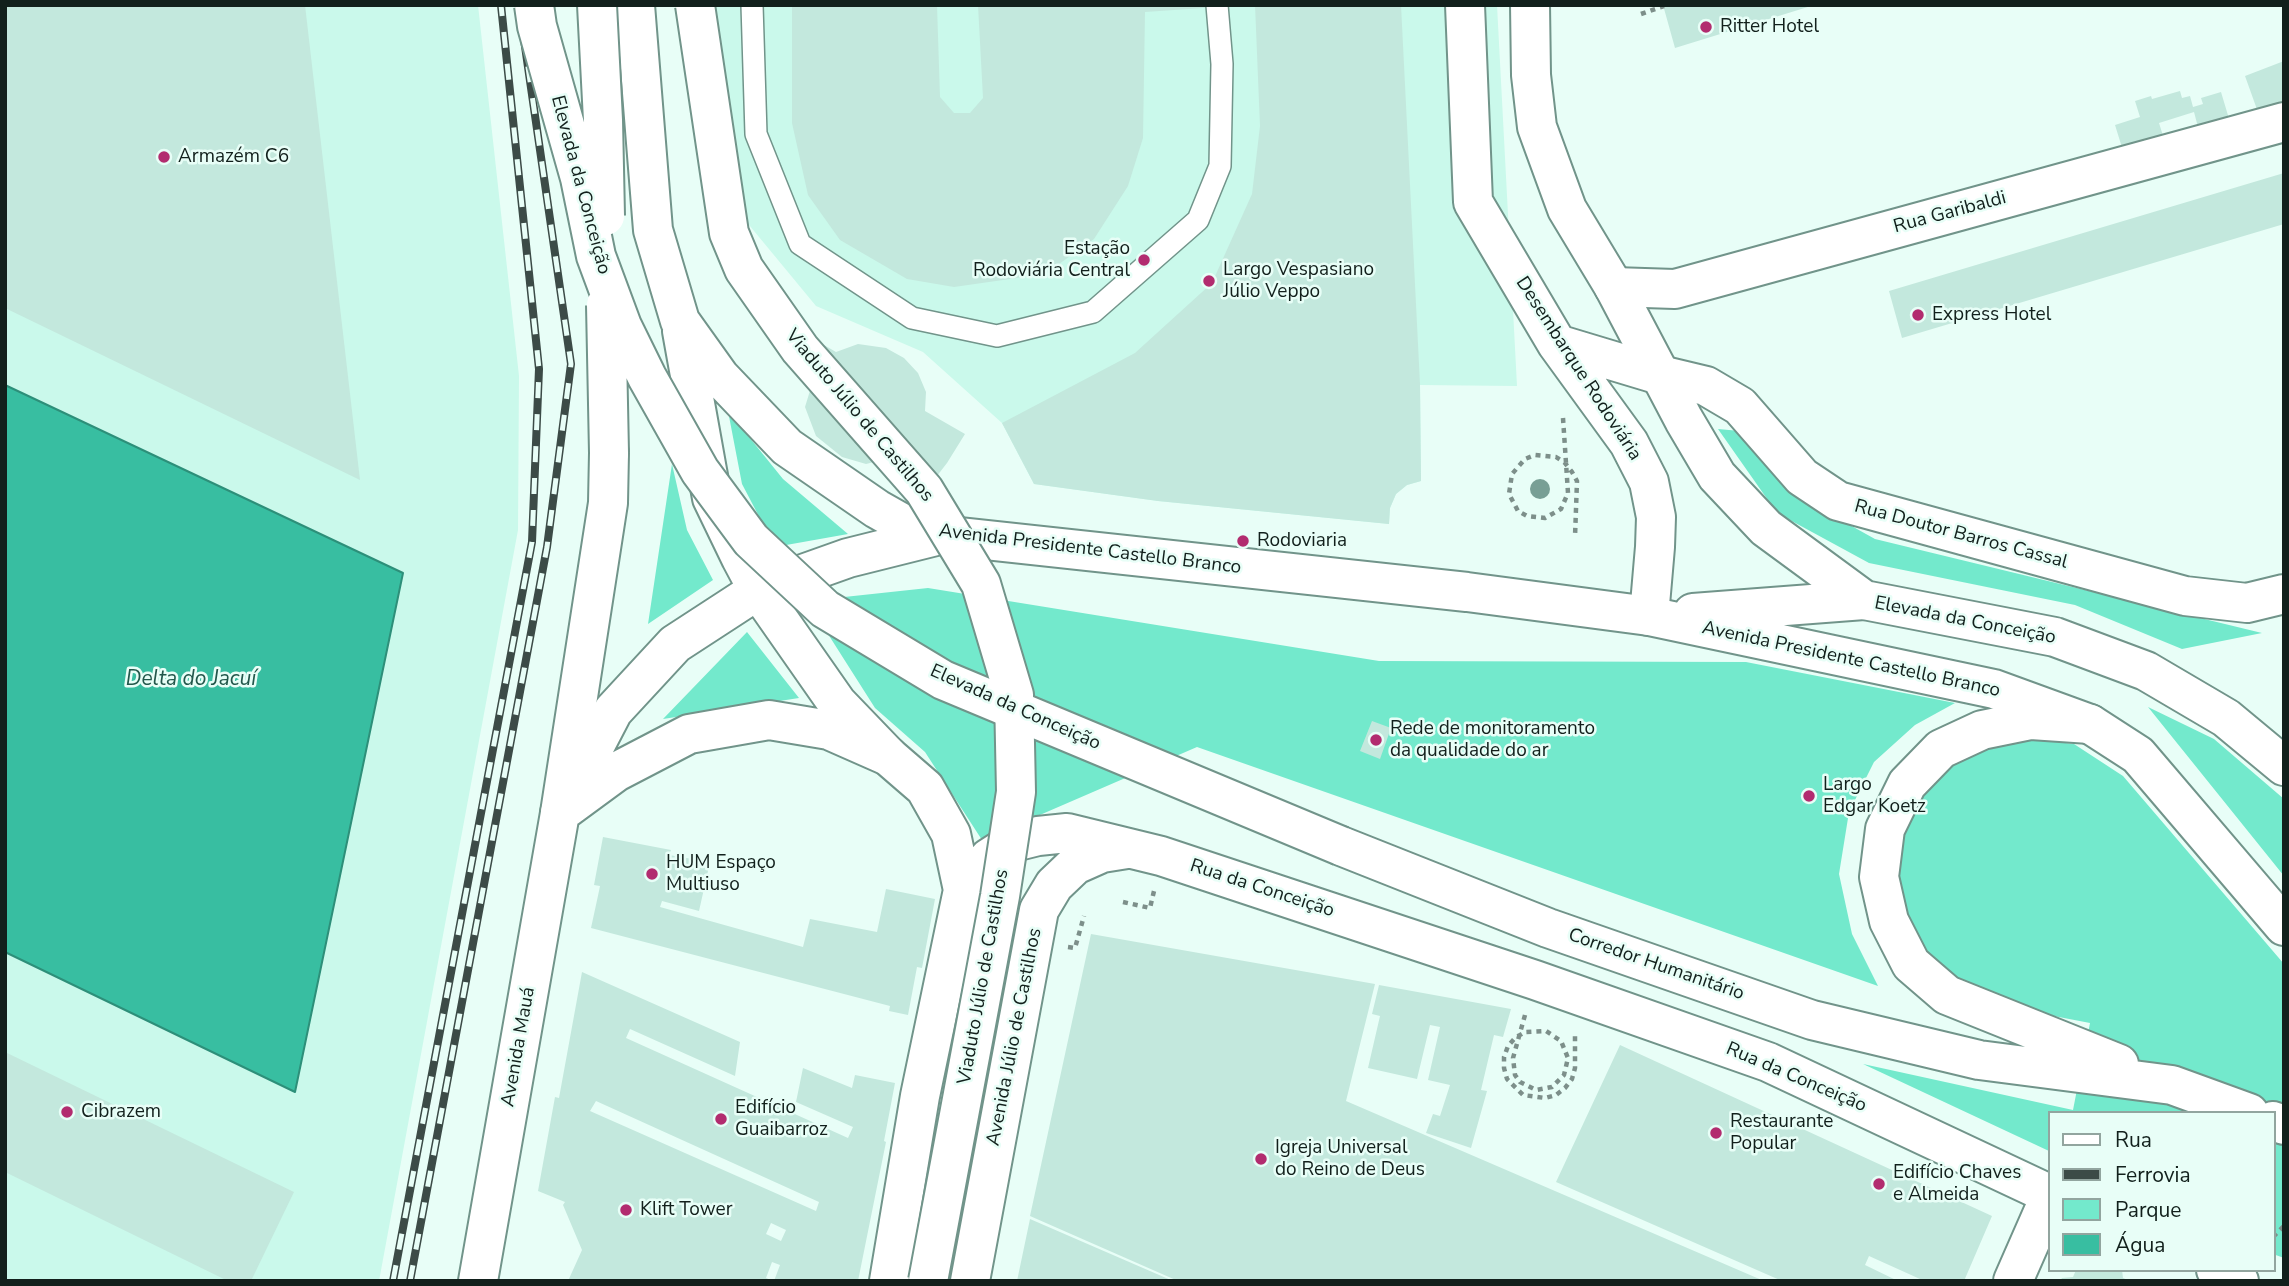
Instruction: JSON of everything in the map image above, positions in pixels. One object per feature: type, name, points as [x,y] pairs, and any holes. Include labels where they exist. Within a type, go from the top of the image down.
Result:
[{"type":"main road","name":"Elevada da Conceição","points":[[534,5],[537,26],[580,178],[596,256],[622,326],[647,377],[700,471],[751,540],[825,609],[943,680],[1341,846]]},
{"type":"main road","name":"Avenida Mauá","points":[[478,1281],[560,813],[608,503],[603,120],[597,5]]},
{"type":"main road","name":"Avenida Presidente Castello Branco","points":[[635,5],[653,230],[680,321],[720,377],[787,447],[900,522],[940,535],[1467,592],[1649,616],[1994,689],[2090,724]]},
{"type":"main road","name":"Viaduto Júlio de Castilhos","points":[[695,5],[729,233],[744,269],[800,349],[924,490],[981,584],[1014,695],[1016,792],[1000,896],[928,1281]]},
{"type":"main road","name":"Desembarque Rodoviária","points":[[1465,5],[1473,202],[1557,344],[1629,443],[1648,482],[1656,517],[1656,547],[1649,616]]},
{"type":"main road","points":[[1530,5],[1531,75],[1537,127],[1567,209],[1614,287],[1717,477],[1766,528],[1864,600]]},
{"type":"main road","name":"Rua Garibaldi","points":[[1614,287],[1675,289],[2284,122]]},
{"type":"main road","points":[[680,321],[712,498],[758,590],[837,703],[888,756],[925,788],[951,834],[963,890],[920,1096],[888,1281]]},
{"type":"main road","name":"Rua Doutor Barros Cassal","points":[[1557,344],[1706,386],[1740,406],[1802,477],[1838,502],[2185,596],[2246,603],[2284,594]]},
{"type":"main road","points":[[560,813],[613,711],[675,643],[758,590],[848,558],[940,535]]},
{"type":"main road","name":"Elevada da Conceição","points":[[1864,600],[2055,637],[2146,671],[2226,718],[2284,766]]},
{"type":"main road","name":"Avenida Presidente Castello Branco","points":[[1649,616],[1864,600]]},
{"type":"main road","points":[[560,813],[616,772],[689,734],[769,720],[829,730],[888,756]]},
{"type":"main road","points":[[2244,1111],[1947,995],[1912,964],[1889,922],[1879,877],[1885,829],[1907,784],[1941,749],[1982,730],[2031,720],[2090,724],[2138,755],[2284,926]]},
{"type":"main road","name":"Rua da Conceição","points":[[963,890],[989,858],[1014,842],[1038,836],[1067,832],[1161,856],[1535,980],[1768,1062],[2048,1197]]},
{"type":"main road","name":"Corredor Humanitário","points":[[1341,846],[1548,928],[1812,1020],[1979,1060],[2172,1085]]},
{"type":"main road","name":"Avenida Júlio de Castilhos","points":[[970,1281],[1039,910],[1054,885],[1074,865],[1102,853],[1132,849]]},
{"type":"main road","points":[[2012,1281],[2048,1199]]},
{"type":"main road","points":[[2220,1272],[2239,1281]]},
{"type":"lane","points":[[752,5],[756,134],[800,244],[912,318],[996,336],[1093,312],[1198,219],[1220,166],[1222,64],[1217,5]]},
{"type":"path","points":[[1641,13],[1664,6]]},
{"type":"path","points":[[1568,493],[1561,509],[1545,518],[1536,519],[1518,511],[1509,494],[1511,474],[1525,459],[1546,455],[1556,457],[1572,472],[1577,481],[1575,537]]},
{"type":"path","points":[[1124,902],[1150,908]]},
{"type":"path","points":[[1075,948],[1084,916]]},
{"type":"path","points":[[1528,1004],[1513,1058],[1513,1066],[1520,1082],[1536,1090],[1544,1090],[1559,1082],[1564,1075],[1568,1058],[1566,1049],[1554,1035],[1535,1030],[1525,1032],[1508,1046],[1504,1057],[1507,1079],[1523,1095],[1545,1098],[1556,1095],[1572,1079],[1575,1068],[1575,1022]]},
{"type":"shaded area","points":[[5,5],[478,5],[519,376],[518,530],[379,1281],[5,1281],[5,952],[295,1091],[403,574],[5,385]]},
{"type":"shaded area","name":"Estação Rodoviária Central","points":[[711,5],[1497,5],[1517,386],[1420,385],[1421,481],[1407,485],[1396,494],[1390,508],[1389,524],[1158,501],[1034,484],[1002,423],[923,352],[816,306],[740,214]]},
{"type":"green space","points":[[728,411],[783,479],[848,534],[775,547],[742,484]]},
{"type":"green space","points":[[1718,429],[1740,431],[1794,494],[1875,539],[2262,633],[2182,649],[2075,605],[1869,563],[1777,513]]},
{"type":"green space","points":[[672,464],[687,530],[713,580],[648,624]]},
{"type":"green space","points":[[928,588],[1379,661],[1746,662],[1955,703],[1915,725],[1874,762],[1849,812],[1839,874],[1852,934],[1878,986],[1197,747],[982,840],[925,752],[875,708],[807,601]]},
{"type":"green space","points":[[747,632],[799,698],[663,719]]},
{"type":"green space","points":[[2148,707],[2214,739],[2284,799],[2284,876]]},
{"type":"green space","points":[[2032,739],[2074,744],[2123,776],[2284,964],[2284,1258],[2275,1255],[2275,1111],[2048,1111],[2048,1151],[1863,1064],[2073,1110],[2090,1023],[2007,1007],[1956,983],[1924,954],[1905,913],[1897,874],[1903,830],[1923,791],[1953,763],[1994,746]]},
{"type":"water","name":"Delta do Jacuí","points":[[5,385],[403,573],[295,1092],[5,952]]},
{"type":"building","name":"Armazém C6","points":[[5,5],[305,5],[360,480],[5,308]]},
{"type":"building","points":[[792,5],[937,5],[940,97],[954,113],[970,113],[983,98],[978,5],[1218,7],[1145,12],[1143,138],[1128,186],[1094,239],[1045,274],[954,287],[907,279],[840,240],[808,195],[792,123]]},
{"type":"building","points":[[1255,5],[1401,5],[1420,384],[1421,481],[1407,485],[1396,494],[1390,508],[1389,524],[1158,501],[1034,484],[1002,423],[1135,353],[1212,283],[1252,194],[1260,126]]},
{"type":"building","name":"Ritter Hotel","points":[[1663,5],[1811,5],[1811,6],[1675,48]]},
{"type":"building","points":[[2284,61],[2284,106],[2259,115],[2245,76]]},
{"type":"building","points":[[2180,91],[2182,98],[2190,96],[2193,107],[2203,104],[2201,98],[2221,92],[2230,122],[2199,131],[2194,112],[2159,123],[2165,142],[2124,154],[2115,125],[2140,117],[2135,101]]},
{"type":"building","points":[[2284,173],[2284,224],[1902,338],[1889,291]]},
{"type":"building","points":[[858,344],[886,348],[904,358],[918,373],[926,392],[925,411],[965,434],[930,485],[894,457],[866,464],[842,457],[816,436],[805,407],[824,345],[836,352]]},
{"type":"building","name":"Rede de monitoramento da qualidade do ar","points":[[1372,721],[1391,728],[1380,759],[1360,751]]},
{"type":"building","points":[[603,837],[671,850],[669,855],[710,862],[699,911],[662,901],[660,907],[803,947],[810,919],[877,932],[886,889],[935,899],[922,968],[917,967],[908,1015],[889,1011],[890,1006],[591,928],[600,886],[594,885]]},
{"type":"building","name":"Igreja Universal do Reino de Deus","points":[[1091,934],[1375,984],[1346,1101],[1764,1281],[1178,1281],[1030,1216]]},
{"type":"building","points":[[582,972],[740,1042],[735,1076],[630,1029],[626,1038],[848,1138],[853,1127],[796,1102],[803,1068],[852,1088],[855,1075],[895,1083],[858,1281],[774,1281],[780,1265],[772,1262],[766,1278],[773,1281],[568,1281],[582,1250],[563,1205],[565,1202],[538,1191],[555,1097],[559,1098]],"holes":[[[596,1101],[819,1202],[816,1211],[590,1111]],[[771,1223],[786,1230],[781,1241],[766,1234]]]},
{"type":"building","points":[[1379,985],[1511,1009],[1503,1037],[1494,1035],[1481,1090],[1487,1091],[1471,1148],[1426,1133],[1433,1114],[1440,1116],[1450,1085],[1428,1080],[1440,1027],[1430,1025],[1417,1079],[1368,1068],[1380,1016],[1372,1014]]},
{"type":"building","points":[[1620,1045],[1992,1216],[1964,1281],[1919,1281],[1920,1279],[1869,1256],[1865,1265],[1898,1281],[1782,1281],[1556,1182]]},
{"type":"building","name":"Cibrazem","points":[[5,1052],[294,1192],[251,1281],[228,1281],[5,1172]]},
{"type":"building","points":[[1030,1219],[1173,1281],[1017,1281]]},
{"type":"building","points":[[2075,1272],[2122,1272],[2123,1278],[2130,1281],[2060,1281],[2062,1278],[2073,1277]]},
{"type":"railway","points":[[393,1281],[532,542],[539,369],[501,5]]},
{"type":"railway","points":[[410,1281],[547,547],[571,364],[519,5]]},
{"type":"place","name":"Ritter Hotel","points":[[1706,27]]},
{"type":"place","name":"Armazém C6","points":[[164,157]]},
{"type":"place","name":"Estação Rodoviária Central","points":[[1144,260]]},
{"type":"place","name":"Largo Vespasiano Júlio Veppo","points":[[1209,281]]},
{"type":"place","name":"Express Hotel","points":[[1918,315]]},
{"type":"place","name":"Rodoviaria","points":[[1243,541]]},
{"type":"place","name":"Rede de monitoramento da qualidade do ar","points":[[1376,740]]},
{"type":"place","name":"Largo Edgar Koetz","points":[[1809,796]]},
{"type":"place","name":"HUM Espaço Multiuso","points":[[652,874]]},
{"type":"place","name":"Cibrazem","points":[[67,1112]]},
{"type":"place","name":"Edifício Guaibarroz","points":[[721,1119]]},
{"type":"place","name":"Restaurante Popular","points":[[1716,1133]]},
{"type":"place","name":"Igreja Universal do Reino de Deus","points":[[1261,1159]]},
{"type":"place","name":"Edifício Chaves e Almeida","points":[[1879,1184]]},
{"type":"place","name":"Klift Tower","points":[[626,1210]]}]
